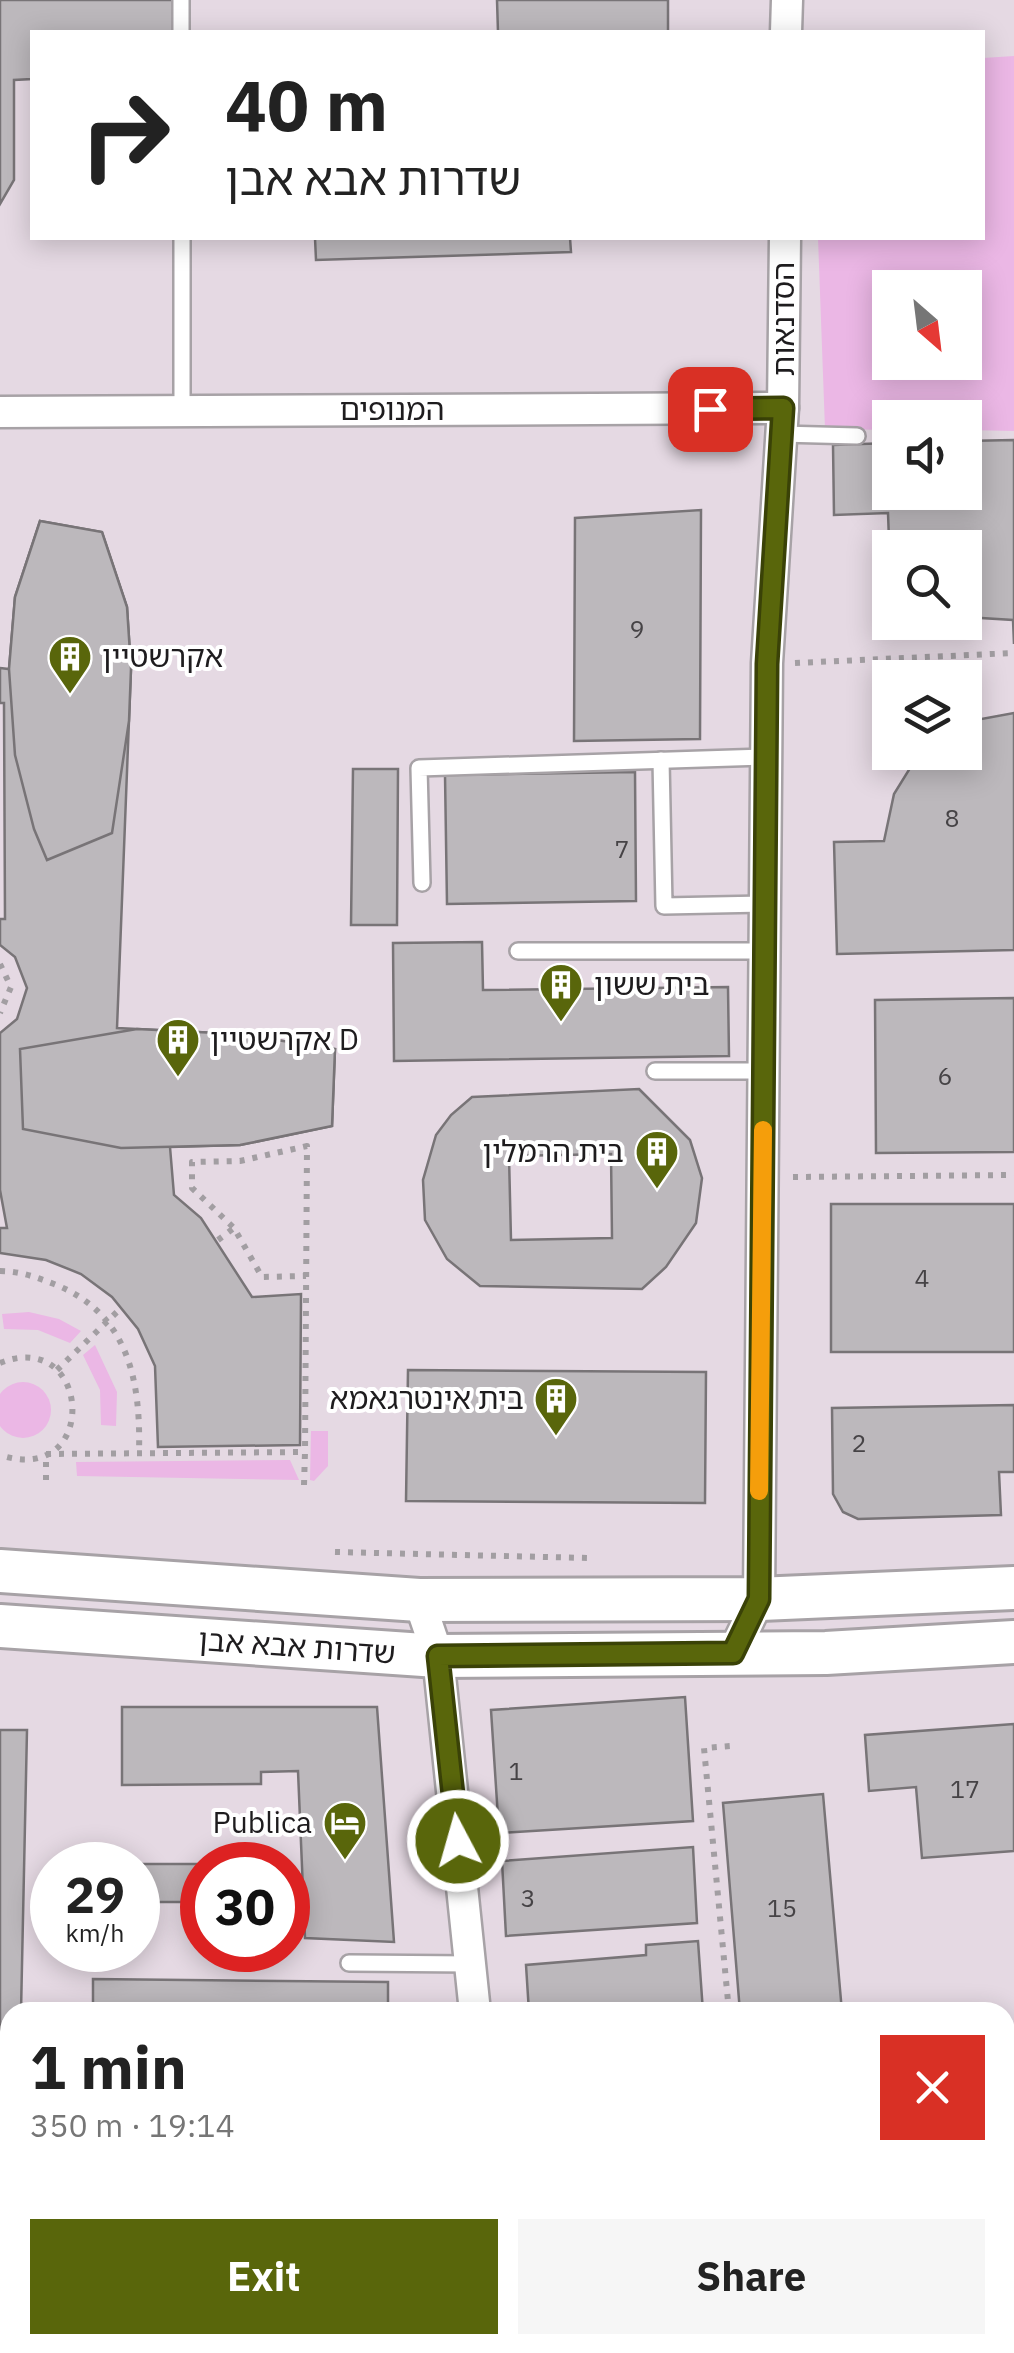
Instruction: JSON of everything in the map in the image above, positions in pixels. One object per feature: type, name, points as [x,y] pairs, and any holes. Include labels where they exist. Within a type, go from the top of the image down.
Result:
[{"type":"main road","name":"שדרות אבא אבן","points":[[0,1571],[419,1600],[759,1599],[1014,1588]]},
{"type":"main road","name":"שדרות אבא אבן","points":[[0,1626],[438,1656],[733,1653],[1014,1642]]},
{"type":"street","points":[[786,30],[787,0]]},
{"type":"street","name":"הסדנאות","points":[[733,1653],[759,1599],[767,664],[782,421],[785,240]]},
{"type":"street","name":"המנופים","points":[[0,412],[782,421]]},
{"type":"street","points":[[419,1600],[438,1656],[474,2002]]},
{"type":"lane","points":[[181,0],[181,30]]},
{"type":"lane","points":[[182,240],[182,412]]},
{"type":"lane","points":[[782,421],[857,436]]},
{"type":"lane","points":[[422,883],[419,768],[766,757]]},
{"type":"lane","points":[[661,760],[664,906],[764,904]]},
{"type":"lane","points":[[518,951],[764,951]]},
{"type":"lane","points":[[655,1071],[763,1071]]},
{"type":"lane","points":[[349,1964],[471,1964]]},
{"type":"path","points":[[767,664],[1014,653]]},
{"type":"path","points":[[0,964],[11,986],[0,1013]]},
{"type":"path","points":[[304,1485],[305,1452],[307,1146],[240,1161],[192,1162],[192,1188],[234,1228],[262,1277],[306,1276]]},
{"type":"path","points":[[793,1177],[1014,1175]]},
{"type":"path","points":[[218,1240],[234,1228]]},
{"type":"path","points":[[0,1271],[33,1276],[73,1291],[107,1318],[122,1338],[136,1379],[139,1453]]},
{"type":"path","points":[[57,1370],[121,1308]]},
{"type":"path","points":[[0,1363],[27,1357],[57,1370],[72,1394],[73,1422],[58,1446],[46,1454],[32,1460],[0,1455]]},
{"type":"path","points":[[46,1454],[305,1452]]},
{"type":"path","points":[[46,1454],[46,1480]]},
{"type":"path","points":[[332,1552],[604,1558]]},
{"type":"path","points":[[728,2002],[704,1748],[730,1746]]},
{"type":"shaded area","points":[[0,0],[1014,0],[1014,2002],[0,2002]]},
{"type":"shaded area","points":[[1014,56],[1014,431],[982,430],[982,400],[872,400],[872,430],[825,429],[818,240],[985,240],[985,58]]},
{"type":"shaded area","points":[[29,1312],[59,1319],[81,1331],[70,1343],[38,1330],[4,1329],[2,1314]]},
{"type":"shaded area","points":[[95,1345],[117,1392],[116,1426],[101,1425],[100,1390],[83,1355]]},
{"type":"shaded area","points":[[12,1384],[34,1384],[49,1399],[49,1421],[34,1436],[12,1436],[-1,1424],[-1,1396]]},
{"type":"shaded area","points":[[311,1431],[328,1431],[328,1466],[314,1481],[310,1480]]},
{"type":"shaded area","points":[[290,1460],[299,1480],[77,1476],[76,1462]]},
{"type":"building","points":[[0,0],[176,0],[176,30],[30,30],[30,79],[14,80],[14,180],[0,204]]},
{"type":"building","points":[[497,0],[668,0],[668,30],[498,30]]},
{"type":"building","points":[[315,240],[570,240],[571,252],[316,260]]},
{"type":"building","points":[[1014,440],[1014,644],[1013,620],[982,618],[982,530],[889,530],[888,513],[834,515],[833,445],[872,444],[872,510],[982,510],[982,441]]},
{"type":"building","points":[[701,510],[700,739],[574,741],[575,518]]},
{"type":"building","points":[[40,521],[102,532],[127,607],[131,669],[117,1028],[237,1034],[335,1049],[332,1126],[240,1145],[170,1147],[174,1195],[201,1218],[252,1297],[301,1294],[300,1445],[158,1447],[155,1366],[138,1329],[112,1297],[81,1274],[46,1260],[0,1253],[0,1228],[7,1228],[0,1190],[0,1033],[17,1019],[27,988],[15,957],[0,945],[0,919],[5,919],[4,703],[0,703],[0,668],[9,669],[15,597]]},
{"type":"building","name":"אקרשטיין","points":[[40,521],[102,532],[127,607],[131,669],[129,721],[112,833],[47,860],[34,829],[15,755],[9,669],[15,597]]},
{"type":"building","points":[[1014,713],[1014,950],[837,954],[834,842],[884,841],[894,794],[909,770],[982,770],[982,719]]},
{"type":"building","points":[[353,769],[398,769],[397,925],[351,925]]},
{"type":"building","points":[[635,772],[636,901],[447,904],[445,775]]},
{"type":"building","name":"בית ששון","points":[[482,942],[483,990],[728,987],[729,1056],[394,1061],[393,943]]},
{"type":"building","points":[[1014,998],[1014,1152],[876,1153],[875,1000]]},
{"type":"building","name":"אקרשטיין D","points":[[137,1029],[237,1034],[335,1049],[332,1126],[240,1145],[121,1148],[23,1129],[20,1049]]},
{"type":"building","name":"בית הרמלין","points":[[639,1089],[690,1140],[702,1178],[696,1223],[666,1267],[642,1289],[480,1286],[447,1259],[425,1220],[423,1180],[436,1135],[472,1097]],"holes":[[[611,1154],[612,1238],[511,1240],[509,1156]]]},
{"type":"building","points":[[831,1204],[1014,1204],[1014,1352],[831,1352]]},
{"type":"building","name":"בית אינטרגאמא","points":[[408,1370],[706,1372],[705,1503],[406,1501]]},
{"type":"building","points":[[1014,1405],[1014,1472],[999,1472],[1001,1515],[858,1519],[843,1512],[833,1494],[832,1408]]},
{"type":"building","points":[[685,1697],[693,1821],[499,1833],[491,1710]]},
{"type":"building","name":"Publica","points":[[122,1707],[377,1707],[394,1942],[310,1938],[310,1842],[301,1842],[298,1771],[261,1772],[261,1784],[122,1785]]},
{"type":"building","points":[[1014,1724],[1014,1851],[922,1858],[916,1787],[869,1791],[865,1735]]},
{"type":"building","points":[[0,1730],[27,1730],[21,2002],[0,2002]]},
{"type":"building","points":[[823,1794],[841,2002],[739,2002],[723,1803]]},
{"type":"building","points":[[693,1847],[697,1923],[506,1936],[502,1861]]},
{"type":"building","points":[[160,1864],[180,1864],[180,1902],[160,1902]]},
{"type":"building","points":[[698,1941],[702,2002],[528,2002],[526,1965],[646,1955],[646,1945]]},
{"type":"building","points":[[93,1979],[388,1982],[388,2002],[93,2002]]},
{"type":"slow traffic","points":[[759,1491],[763,1130]]},
{"type":"place","name":"אקרשטיין","points":[[70,695]]},
{"type":"place","name":"בית ששון","points":[[561,1023]]},
{"type":"place","name":"אקרשטיין D","points":[[178,1078]]},
{"type":"place","name":"בית הרמלין","points":[[657,1190]]},
{"type":"place","name":"בית אינטרגאמא","points":[[556,1437]]},
{"type":"place","name":"Publica","points":[[345,1861]]},
{"type":"route","points":[[458,1841],[438,1656],[733,1653],[759,1599],[767,664],[783,408],[710,409]]}]
